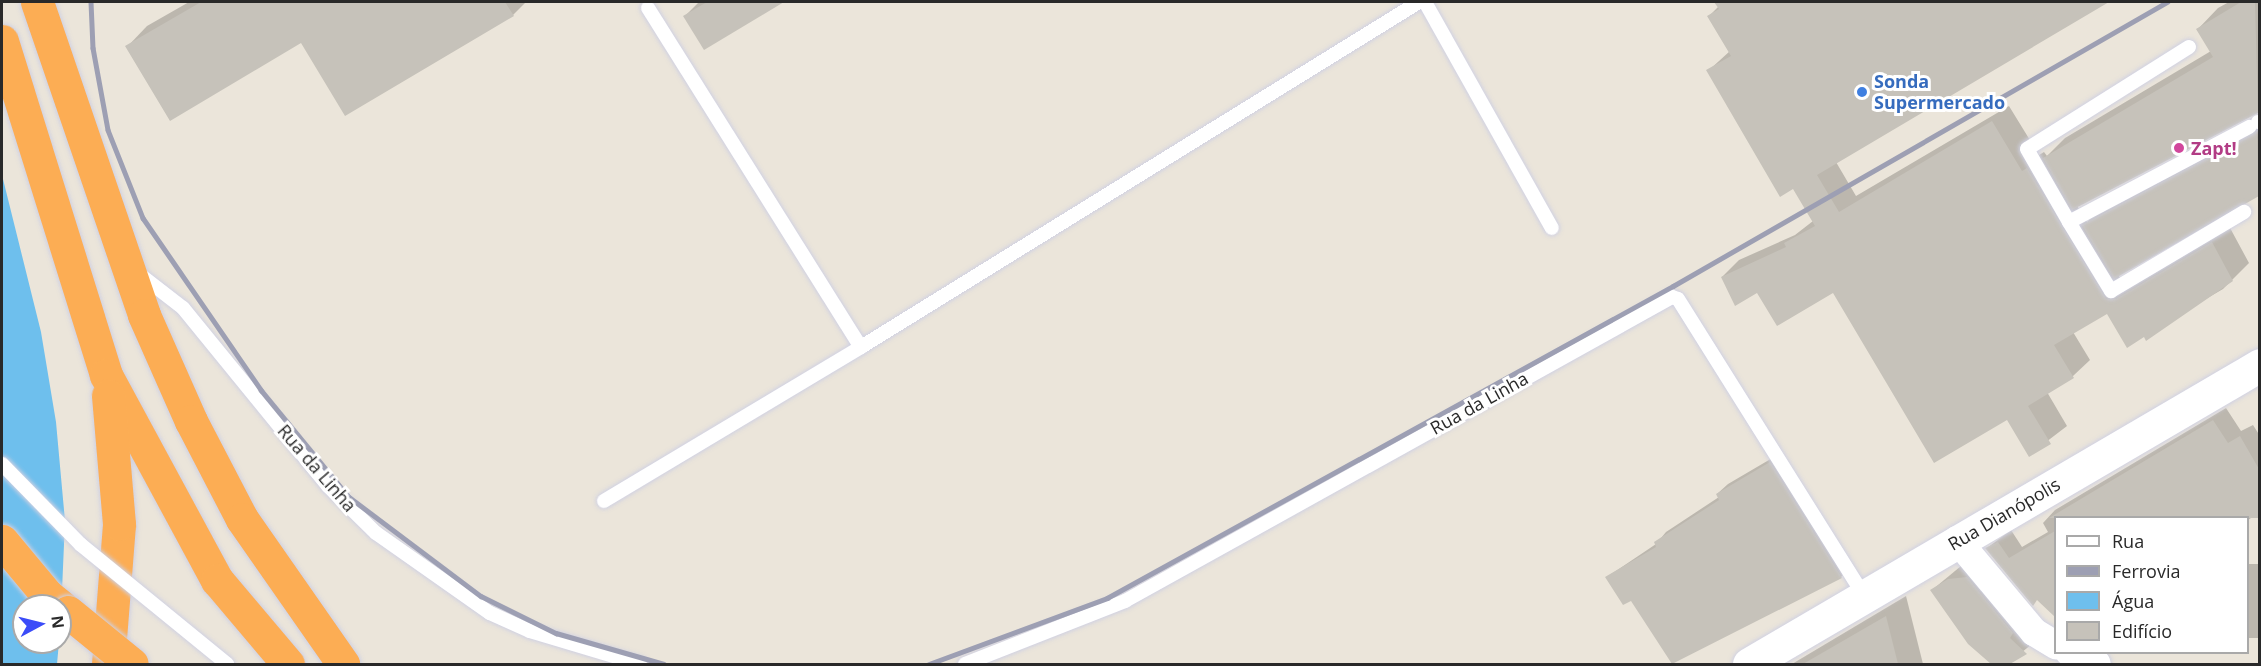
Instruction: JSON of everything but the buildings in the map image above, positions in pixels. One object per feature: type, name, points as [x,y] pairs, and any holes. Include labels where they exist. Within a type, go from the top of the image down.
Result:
[{"type":"highway","points":[[37,2],[144,315],[191,421],[242,519],[343,664]]},
{"type":"highway","points":[[2,41],[106,375],[217,580],[288,664]]},
{"type":"highway","points":[[106,375],[119,524],[108,664]]},
{"type":"highway","points":[[2,541],[47,595],[132,664]]},
{"type":"street","name":"Rua Dianópolis","points":[[1749,664],[2259,365]]},
{"type":"street","points":[[1957,540],[2034,632],[2054,644]]},
{"type":"street","points":[[2073,654],[2097,664]]},
{"type":"lane","points":[[604,501],[861,347],[1419,2]]},
{"type":"lane","points":[[1425,2],[1551,228]]},
{"type":"lane","points":[[648,8],[861,347]]},
{"type":"lane","points":[[2189,47],[2027,149],[2111,291],[2244,212]]},
{"type":"lane","points":[[2069,222],[2256,124]]},
{"type":"lane","name":"Rua da Linha","points":[[127,266],[183,308],[328,486],[376,532],[490,613],[530,631],[640,664]]},
{"type":"lane","name":"Rua da Linha","points":[[965,664],[1125,601],[1672,297],[1678,299],[1864,596]]},
{"type":"lane","points":[[2,464],[80,544],[227,664]]},
{"type":"water","points":[[2,175],[41,332],[56,422],[65,521],[62,594],[12,594],[12,654],[58,654],[57,664],[2,664]]},
{"type":"railway","points":[[91,2],[93,48],[108,130],[143,218],[261,390],[349,497],[481,596],[556,633],[664,664]]},
{"type":"railway","points":[[929,664],[1107,598],[1673,286],[2167,2]]},
{"type":"place","name":"Sonda Supermercado","points":[[1862,92]]},
{"type":"place","name":"Zapt!","points":[[2179,148]]}]
